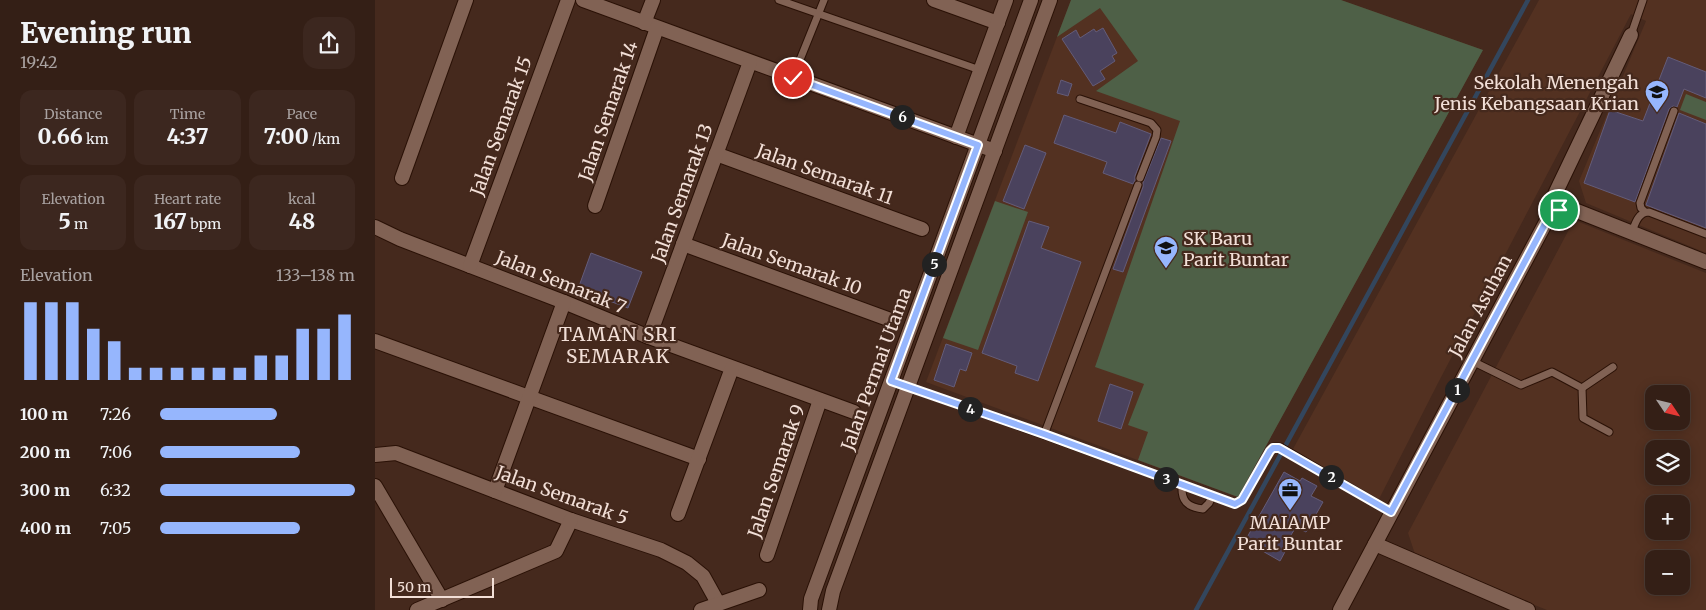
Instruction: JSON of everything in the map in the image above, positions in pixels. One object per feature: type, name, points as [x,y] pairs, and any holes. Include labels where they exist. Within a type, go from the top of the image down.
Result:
[{"type":"street","points":[[402,178],[466,0]]},
{"type":"street","name":"Jalan Semarak 15","points":[[470,266],[568,0]]},
{"type":"street","name":"Jalan Semarak 14","points":[[595,206],[651,26],[653,0]]},
{"type":"street","points":[[956,137],[1006,0]]},
{"type":"street","name":"Jalan Permai Utama","points":[[810,610],[811,600],[1031,0]]},
{"type":"street","name":"Jalan Permai Utama","points":[[829,610],[833,591],[1050,0]]},
{"type":"street","points":[[587,1],[995,151]]},
{"type":"street","points":[[938,1],[998,23]]},
{"type":"street","points":[[1631,35],[1555,194],[1559,210],[1577,210],[1706,262]]},
{"type":"street","name":"Jalan Semarak 13","points":[[649,337],[750,62]]},
{"type":"street","name":"Jalan Semarak 11","points":[[716,154],[922,229]]},
{"type":"street","name":"Jalan Asuhan","points":[[1340,610],[1546,222],[1559,210]]},
{"type":"street","name":"Jalan Semarak 7","points":[[375,227],[400,239],[649,337],[854,412]]},
{"type":"street","name":"Jalan Semarak 10","points":[[683,244],[887,319]]},
{"type":"street","points":[[495,491],[564,302]]},
{"type":"street","points":[[375,340],[699,459]]},
{"type":"street","points":[[679,514],[732,368]]},
{"type":"street","name":"Jalan Semarak 9","points":[[767,555],[820,400]]},
{"type":"street","name":"Jalan Semarak 5","points":[[375,455],[396,453],[571,520],[661,550],[687,563],[703,576],[718,603]]},
{"type":"street","points":[[375,486],[442,600]]},
{"type":"street","points":[[417,610],[556,550],[571,520]]},
{"type":"street","points":[[1375,544],[1528,610]]},
{"type":"street","points":[[701,610],[759,590]]},
{"type":"street","points":[[833,591],[839,610]]},
{"type":"lane","points":[[779,0],[980,70]]},
{"type":"lane","points":[[793,78],[823,0]]},
{"type":"lane","points":[[1631,35],[1643,0]]},
{"type":"lane","points":[[1044,434],[1156,137],[1157,130],[1151,123],[1080,99]]},
{"type":"lane","points":[[1675,111],[1640,203],[1641,208],[1645,212],[1706,234]]},
{"type":"lane","points":[[1632,232],[1637,220],[1645,212]]},
{"type":"lane","points":[[1472,361],[1521,385],[1552,372],[1582,388]]},
{"type":"lane","points":[[1582,388],[1613,367]]},
{"type":"lane","points":[[891,381],[1044,434],[1235,504],[1242,500],[1270,451],[1273,448],[1283,449],[1391,512]]},
{"type":"lane","points":[[1582,388],[1583,418],[1609,432]]},
{"type":"lane","points":[[1182,485],[1181,495],[1185,503],[1193,508],[1203,509],[1209,503],[1212,496]]},
{"type":"shaded area","name":"SK Baru Parit Buntar","points":[[1071,0],[1341,0],[1483,50],[1238,497],[926,382]]},
{"type":"shaded area","points":[[1539,0],[1706,0],[1706,253],[1586,203],[1579,181],[1646,21],[1631,14],[1379,499],[1293,449]]},
{"type":"shaded area","points":[[1574,220],[1706,273],[1706,610],[1547,610],[1416,557],[1408,533]]},
{"type":"green space","name":"SK Baru Parit Buntar","points":[[1071,0],[1341,0],[1483,50],[1238,497],[1138,460],[1148,432],[1128,425],[1144,384],[1095,367],[1180,121],[1096,91],[1138,61],[1100,8],[1057,37]]},
{"type":"green space","points":[[1686,94],[1706,102],[1706,120],[1680,110]]},
{"type":"green space","points":[[995,201],[1028,212],[978,350],[943,338]]},
{"type":"building","points":[[1103,28],[1117,53],[1112,56],[1115,61],[1100,71],[1105,79],[1093,86],[1062,39],[1076,30],[1080,38],[1094,29],[1096,32]]},
{"type":"building","points":[[1668,57],[1706,72],[1706,98],[1684,89],[1677,107],[1673,106],[1669,109],[1635,202],[1584,183],[1610,110],[1643,121]]},
{"type":"building","points":[[1061,80],[1072,84],[1068,96],[1057,93]]},
{"type":"building","points":[[1679,113],[1706,124],[1706,228],[1646,205]]},
{"type":"building","points":[[1064,115],[1116,133],[1120,122],[1151,134],[1133,184],[1103,173],[1107,162],[1054,143]]},
{"type":"building","points":[[1161,138],[1171,141],[1123,272],[1113,269],[1143,183]]},
{"type":"building","points":[[1025,145],[1046,153],[1024,209],[1003,201]]},
{"type":"building","points":[[1029,221],[1049,227],[1041,248],[1081,262],[1038,381],[1015,373],[1017,366],[982,353]]},
{"type":"building","points":[[591,253],[642,272],[628,308],[578,289]]},
{"type":"building","points":[[946,344],[972,353],[966,371],[960,369],[954,387],[934,380]]},
{"type":"building","points":[[1110,384],[1133,392],[1121,429],[1098,421]]},
{"type":"building","name":"MAIAMP Parit Buntar","points":[[1284,472],[1300,481],[1302,478],[1317,486],[1311,496],[1323,502],[1306,532],[1296,527],[1284,546],[1287,548],[1280,561],[1245,541]]},
{"type":"waterway","points":[[1196,610],[1528,0]]},
{"type":"place","name":"Sekolah Menengah Jenis Kebangsaan Krian","points":[[1657,113]]},
{"type":"place","name":"SK Baru Parit Buntar","points":[[1166,269]]},
{"type":"place","name":"MAIAMP Parit Buntar","points":[[1290,511]]},
{"type":"district","name":"TAMAN SRI SEMARAK","points":[[618,345]]},
{"type":"route","points":[[793,78],[978,145],[891,381],[1044,434],[1235,504],[1242,500],[1270,451],[1273,448],[1279,448],[1391,512],[1546,222],[1559,210]]}]
